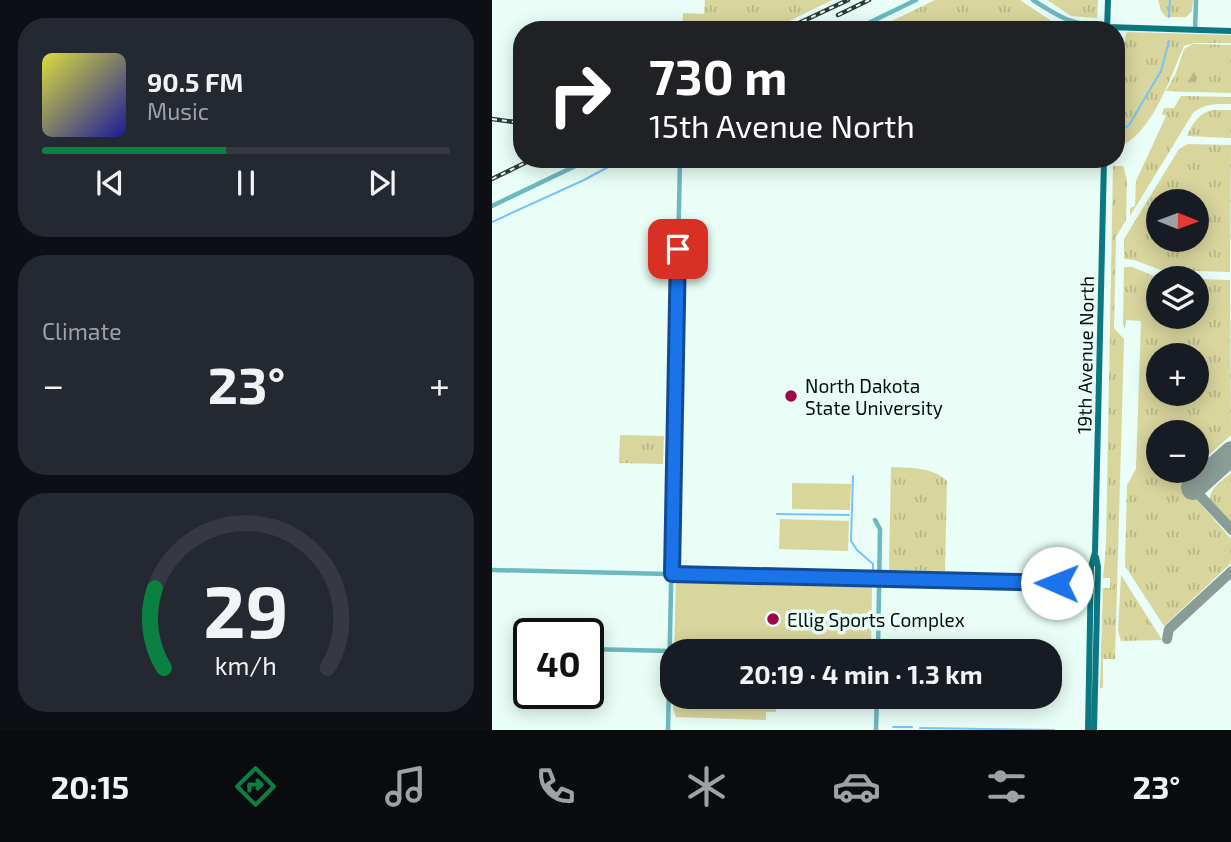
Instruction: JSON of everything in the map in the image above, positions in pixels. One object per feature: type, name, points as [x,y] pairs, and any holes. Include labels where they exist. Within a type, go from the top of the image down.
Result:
[{"type":"main road","points":[[1108,21],[1109,0]]},
{"type":"main road","points":[[1125,29],[1231,31]]},
{"type":"main road","name":"19th Avenue North","points":[[1094,730],[1094,584],[1091,567],[1095,552],[1104,168]]},
{"type":"main road","name":"19th Avenue North","points":[[1088,730],[1094,584]]},
{"type":"street","points":[[873,21],[916,0]]},
{"type":"street","points":[[1033,0],[1065,21]]},
{"type":"street","points":[[1195,30],[1196,0]]},
{"type":"street","points":[[492,206],[571,168]]},
{"type":"street","points":[[670,639],[680,168]]},
{"type":"street","points":[[875,520],[880,529],[878,639]]},
{"type":"street","points":[[492,570],[1094,584]]},
{"type":"street","points":[[604,649],[660,651]]},
{"type":"street","points":[[668,730],[669,709]]},
{"type":"street","points":[[876,730],[877,709]]},
{"type":"green space","points":[[705,0],[832,0],[789,21],[683,21],[683,13],[704,14]]},
{"type":"green space","points":[[935,0],[1020,0],[1052,21],[892,21]]},
{"type":"green space","points":[[1047,0],[1098,0],[1097,18],[1071,16]]},
{"type":"green space","points":[[1158,0],[1193,0],[1192,11],[1186,17],[1166,17]]},
{"type":"green space","points":[[1127,32],[1231,35],[1231,43],[1194,43],[1184,46],[1150,118],[1125,143]]},
{"type":"green space","points":[[1193,44],[1231,45],[1231,93],[1166,91],[1176,73],[1184,49]]},
{"type":"green space","points":[[1196,48],[1209,52],[1191,92],[1173,91],[1191,50]]},
{"type":"green space","points":[[1181,96],[1231,97],[1231,104],[1206,106],[1193,113],[1130,216],[1130,208],[1135,206],[1136,181],[1166,116],[1162,114],[1164,108],[1174,108]]},
{"type":"green space","points":[[1212,110],[1231,110],[1231,138],[1187,136],[1196,120]]},
{"type":"green space","points":[[1188,144],[1231,145],[1230,272],[1209,271],[1209,266],[1150,266],[1124,259],[1124,239],[1146,203],[1146,252],[1210,252],[1210,189],[1155,189],[1179,149]]},
{"type":"green space","points":[[1113,168],[1124,168],[1127,180],[1126,220],[1116,237],[1114,328],[1124,339],[1115,659],[1103,659],[1103,687],[1100,689],[1103,588],[1110,588],[1110,578],[1103,578],[1106,546]]},
{"type":"green space","points":[[1124,267],[1146,273],[1146,329],[1209,329],[1209,279],[1230,280],[1231,435],[1209,455],[1209,420],[1146,420],[1146,483],[1183,483],[1231,539],[1231,563],[1164,626],[1125,566],[1127,485],[1136,469],[1141,321],[1126,320],[1125,329]]},
{"type":"green space","points":[[620,435],[664,436],[663,464],[619,463]]},
{"type":"green space","points":[[891,467],[928,471],[947,481],[945,571],[889,570]]},
{"type":"green space","points":[[1231,473],[1231,524],[1210,500],[1214,488]]},
{"type":"green space","points":[[792,483],[851,484],[850,510],[792,509]]},
{"type":"green space","points":[[780,519],[849,521],[848,551],[779,549]]},
{"type":"green space","points":[[1121,575],[1162,640],[1121,641],[1118,631]]},
{"type":"green space","name":"Ellig Sports Complex","points":[[676,582],[872,587],[871,639],[674,639]]},
{"type":"green space","points":[[673,709],[776,709],[776,712],[766,712],[766,720],[676,717]]},
{"type":"waterway","points":[[1169,17],[1170,0]]},
{"type":"waterway","points":[[1125,128],[1161,71],[1169,41]]},
{"type":"waterway","points":[[492,222],[606,168]]},
{"type":"waterway","points":[[853,476],[851,541],[873,564],[873,571]]},
{"type":"waterway","points":[[777,514],[849,515]]},
{"type":"waterway","points":[[893,727],[912,727]]},
{"type":"waterway","points":[[920,728],[1054,730]]},
{"type":"taxiway","points":[[1193,488],[1232,530]]},
{"type":"taxiway","points":[[1167,639],[1169,629],[1232,571]]},
{"type":"runway","points":[[1193,488],[1232,453]]},
{"type":"railway","points":[[803,21],[848,0]]},
{"type":"railway","points":[[838,15],[869,0]]},
{"type":"railway","points":[[492,119],[513,122]]},
{"type":"railway","points":[[492,179],[515,168]]},
{"type":"place","name":"North Dakota State University","points":[[791,396]]},
{"type":"place","name":"Ellig Sports Complex","points":[[773,619]]},
{"type":"route","points":[[678,249],[672,574],[1057,583]]}]
